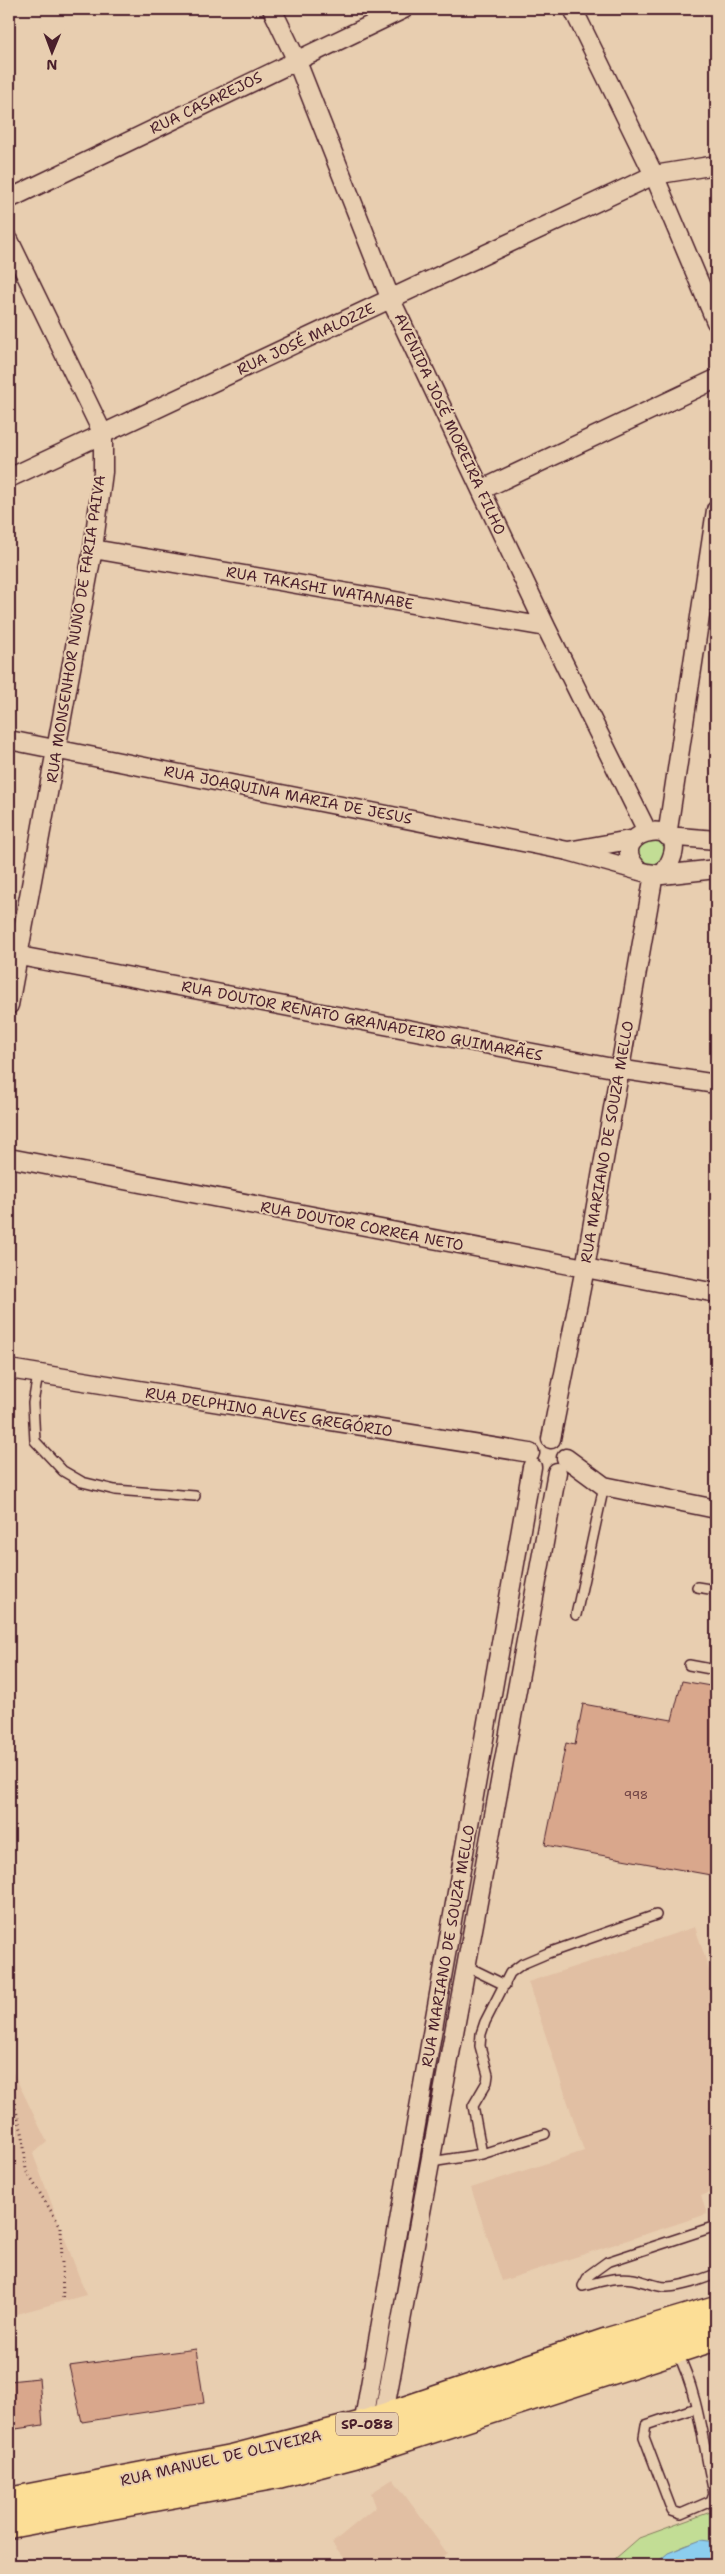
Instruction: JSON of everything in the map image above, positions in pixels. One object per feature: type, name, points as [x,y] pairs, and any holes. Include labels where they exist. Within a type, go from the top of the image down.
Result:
[{"type":"main road","name":"RUA MANUEL DE OLIVEIRA","points":[[9,2502],[232,2459],[373,2422],[608,2342],[716,2310]]},
{"type":"main road","name":"RUA MANUEL DE OLIVEIRA","points":[[9,2524],[278,2474],[354,2454],[716,2336]]},
{"type":"street","name":"AVENIDA JOSÉ MOREIRA FILHO","points":[[272,9],[296,59],[391,300],[546,627],[641,835]]},
{"type":"street","name":"RUA CASAREJOS","points":[[9,199],[296,59],[404,9]]},
{"type":"street","points":[[573,9],[654,175],[716,322]]},
{"type":"street","name":"RUA JOSÉ MALOZZE","points":[[9,478],[654,175],[716,165]]},
{"type":"street","name":"RUA MONSENHOR NUNO DE FARIA PAIVA","points":[[9,240],[103,434],[103,472],[93,549],[57,749],[13,955],[9,1005]]},
{"type":"street","points":[[481,490],[716,379]]},
{"type":"street","points":[[667,836],[710,603],[716,510]]},
{"type":"street","name":"RUA TAKASHI WATANABE","points":[[93,549],[546,627]]},
{"type":"street","name":"RUA JOAQUINA MARIA DE JESUS","points":[[9,740],[568,851],[652,873]]},
{"type":"street","points":[[568,851],[661,832],[672,842],[674,856],[652,873]]},
{"type":"street","points":[[641,835],[630,852],[632,860],[652,873],[716,869]]},
{"type":"street","points":[[667,836],[716,840]]},
{"type":"street","name":"RUA MARIANO DE SOUZA MELLO","points":[[551,1439],[586,1268],[652,873]]},
{"type":"street","name":"RUA DOUTOR RENATO GRANADEIRO GUIMARÃES","points":[[13,955],[618,1069],[716,1084]]},
{"type":"street","name":"RUA DOUTOR CORREA NETO","points":[[9,1158],[716,1293]]},
{"type":"street","name":"RUA DELPHINO ALVES GREGÓRIO","points":[[9,1369],[531,1460]]},
{"type":"street","points":[[551,1439],[562,1446],[562,1465],[543,1475],[531,1460],[538,1442],[551,1439]]},
{"type":"street","name":"RUA MARIANO DE SOUZA MELLO","points":[[373,2422],[531,1460]]},
{"type":"street","points":[[562,1465],[604,1486],[716,1509]]},
{"type":"street","name":"RUA MARIANO DE SOUZA MELLO","points":[[373,2422],[431,2162],[466,1966],[562,1465]]},
{"type":"lane","points":[[38,1375],[33,1403],[35,1441],[63,1471],[82,1482],[115,1490],[195,1496]]},
{"type":"lane","points":[[576,1615],[604,1486]]},
{"type":"lane","points":[[697,1587],[716,1590]]},
{"type":"lane","points":[[690,1665],[716,1670]]},
{"type":"lane","points":[[482,2154],[473,2106],[488,2075],[480,2046],[481,2034],[485,2022],[510,1973],[522,1964],[656,1915]]},
{"type":"lane","points":[[466,1966],[505,1985]]},
{"type":"lane","points":[[431,2162],[482,2154],[545,2134]]},
{"type":"lane","points":[[716,2226],[607,2262],[589,2275],[583,2286],[620,2278],[666,2287],[680,2286],[716,2274]]},
{"type":"lane","points":[[676,2350],[687,2371],[696,2408],[714,2496],[711,2501],[681,2514],[672,2510],[644,2437],[644,2430],[646,2425],[696,2408]]},
{"type":"path","points":[[9,2095],[14,2100],[23,2136],[26,2171],[61,2227],[63,2301]]},
{"type":"shaded area","points":[[695,1927],[716,1991],[716,2190],[701,2196],[707,2214],[502,2281],[471,2188],[584,2151],[528,1982]]},
{"type":"shaded area","points":[[9,2064],[47,2142],[33,2154],[86,2295],[9,2316]]},
{"type":"shaded area","points":[[393,2479],[447,2553],[432,2565],[350,2565],[332,2543],[376,2507],[371,2493]]},
{"type":"green space","points":[[652,839],[662,843],[666,853],[662,863],[652,867],[642,863],[638,853],[642,843]]},
{"type":"green space","points":[[716,2510],[716,2542],[691,2544],[675,2550],[654,2565],[608,2565],[639,2538]]},
{"type":"water","points":[[701,2540],[716,2542],[716,2565],[654,2565],[668,2553]]},
{"type":"building","points":[[682,1681],[716,1687],[716,1876],[545,1845],[566,1743],[575,1745],[583,1704],[672,1720]]},
{"type":"building","points":[[196,2349],[204,2403],[82,2422],[69,2366]]},
{"type":"building","points":[[39,2378],[43,2425],[9,2430],[9,2381]]}]
